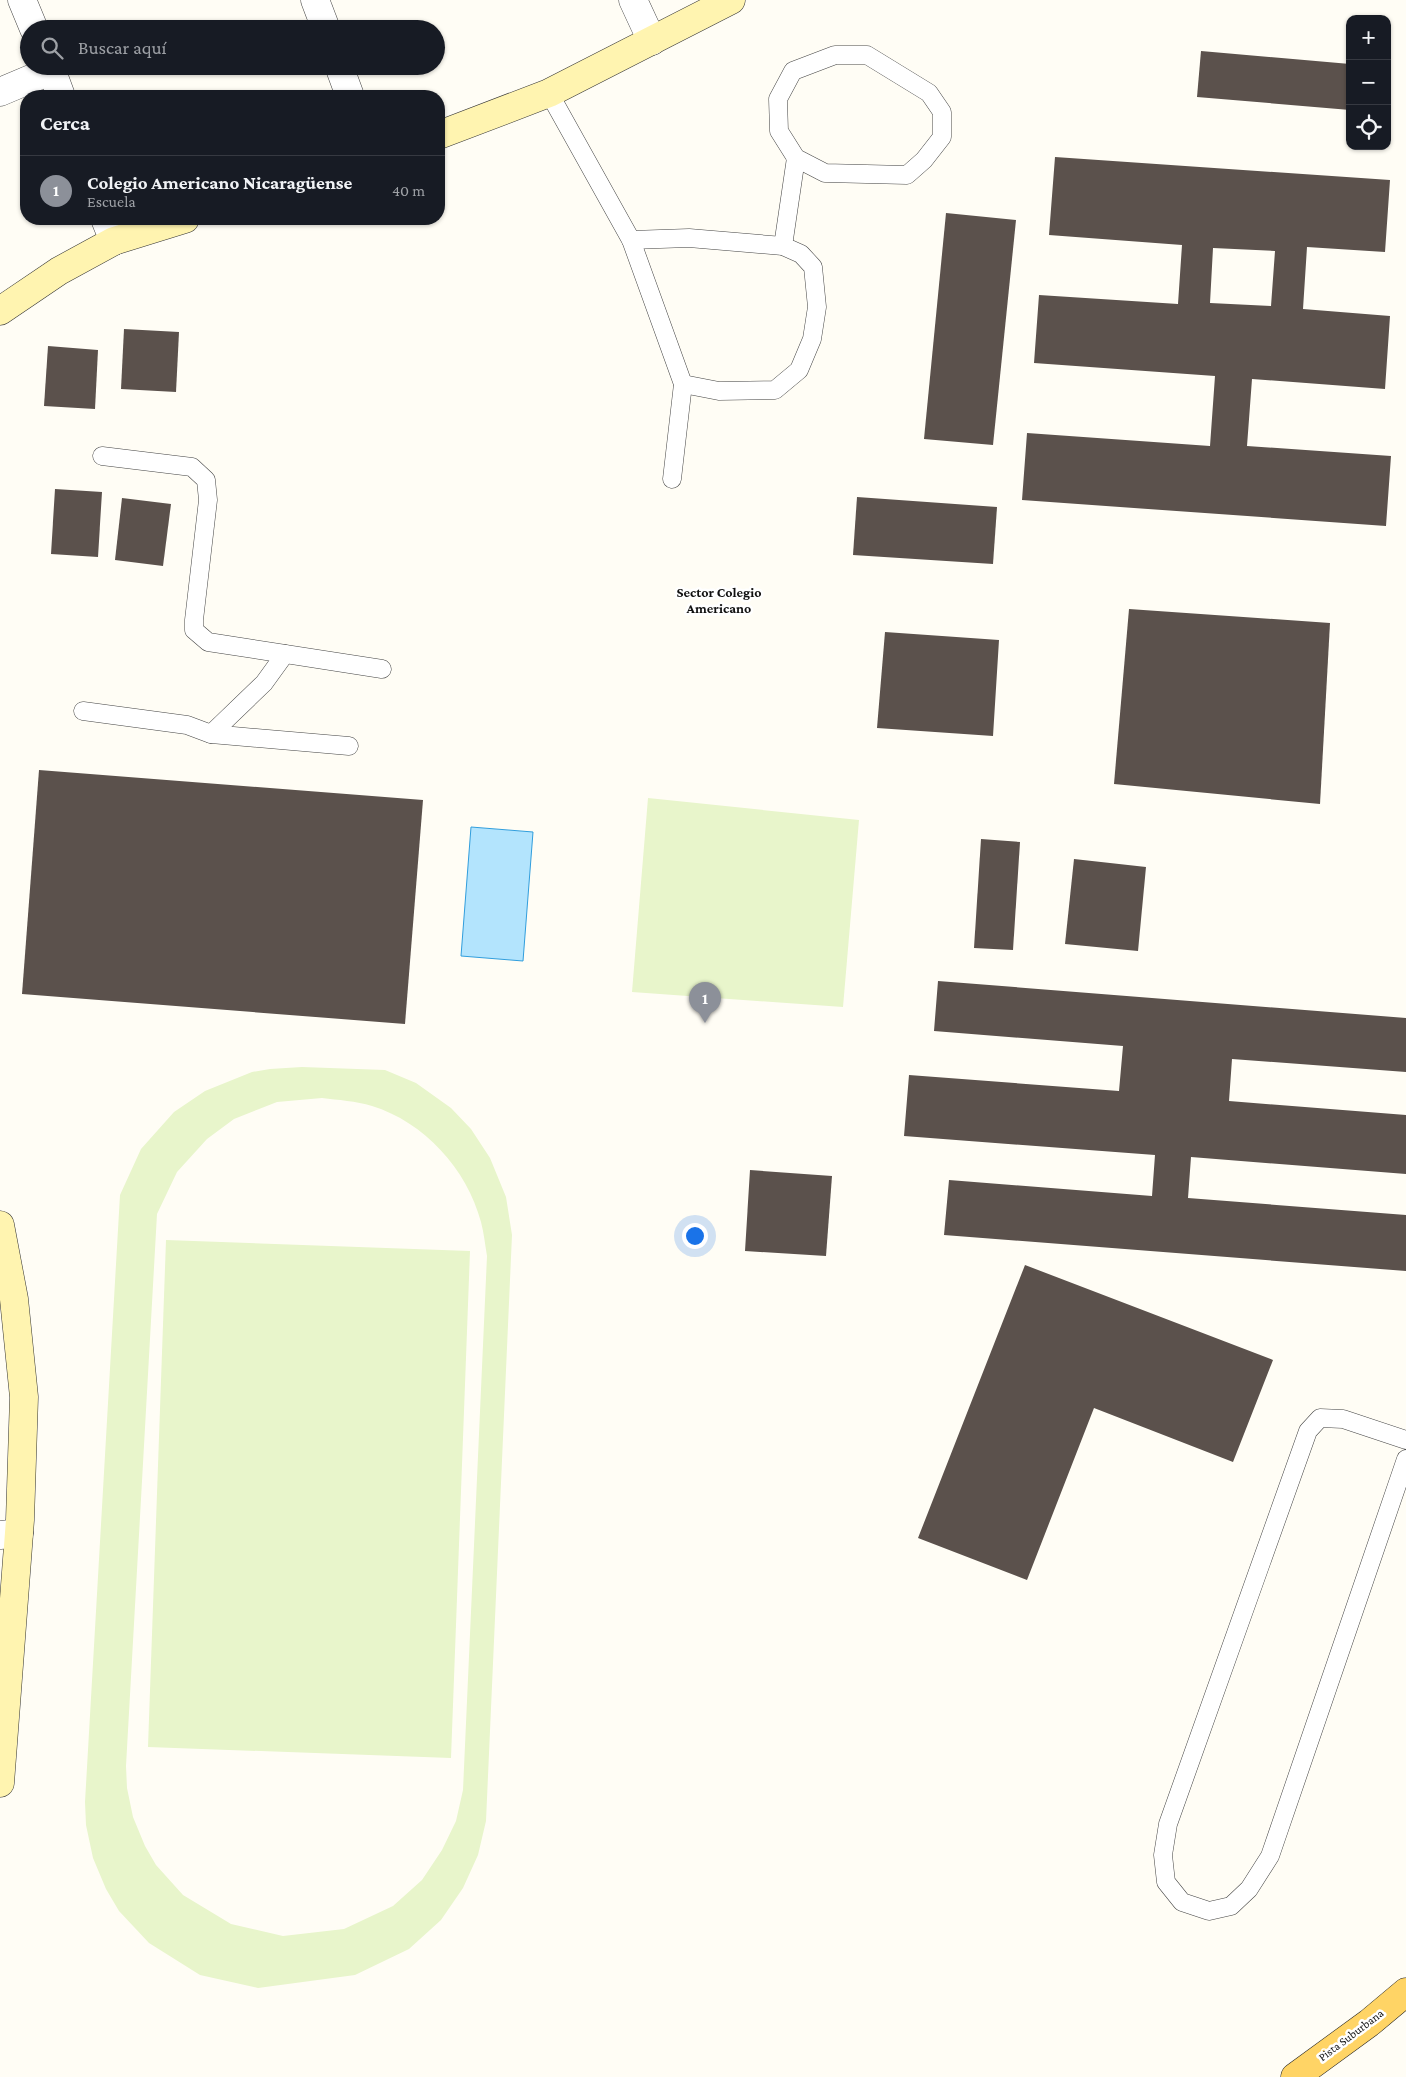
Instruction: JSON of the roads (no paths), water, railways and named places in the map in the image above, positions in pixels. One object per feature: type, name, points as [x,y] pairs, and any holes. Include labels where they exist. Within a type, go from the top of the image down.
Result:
[{"type":"main road","name":"Pista Suburbana","points":[[1295,2077],[1370,2023],[1406,1992]]},
{"type":"street","points":[[22,0],[30,20]]},
{"type":"street","points":[[315,0],[323,20]]},
{"type":"street","points":[[633,0],[652,41]]},
{"type":"street","points":[[445,133],[549,93],[732,0]]},
{"type":"street","points":[[0,92],[36,75]]},
{"type":"street","points":[[54,75],[59,90]]},
{"type":"street","points":[[342,75],[348,90]]},
{"type":"street","points":[[0,311],[60,272],[109,230],[144,225]]},
{"type":"street","points":[[0,1225],[7,1300],[24,1397],[9,1534],[0,1783]]},
{"type":"lane","points":[[783,246],[796,158],[779,131],[778,99],[793,71],[835,55],[867,55],[929,92],[942,112],[942,137],[924,160],[907,175],[824,173],[796,158]]},
{"type":"lane","points":[[549,93],[631,240],[683,384],[672,479]]},
{"type":"lane","points":[[631,240],[689,238],[783,246],[801,254],[813,267],[817,307],[812,339],[800,370],[776,390],[719,391],[683,384]]},
{"type":"lane","points":[[102,456],[192,467],[206,480],[208,500],[194,630],[208,642],[382,669]]},
{"type":"lane","points":[[211,734],[264,683],[285,654]]},
{"type":"lane","points":[[83,711],[187,725],[211,734],[349,746]]},
{"type":"lane","points":[[1406,1440],[1343,1419],[1320,1418],[1308,1431],[1168,1824],[1163,1855],[1166,1882],[1182,1902],[1209,1911],[1231,1906],[1248,1889],[1270,1856],[1406,1459]]},
{"type":"water","points":[[471,827],[533,832],[523,961],[461,956]]},
{"type":"place","name":"Colegio Americano Nicaragüense","points":[[705,1023]]},
{"type":"district","name":"Sector Colegio Americano","points":[[719,600]]}]
